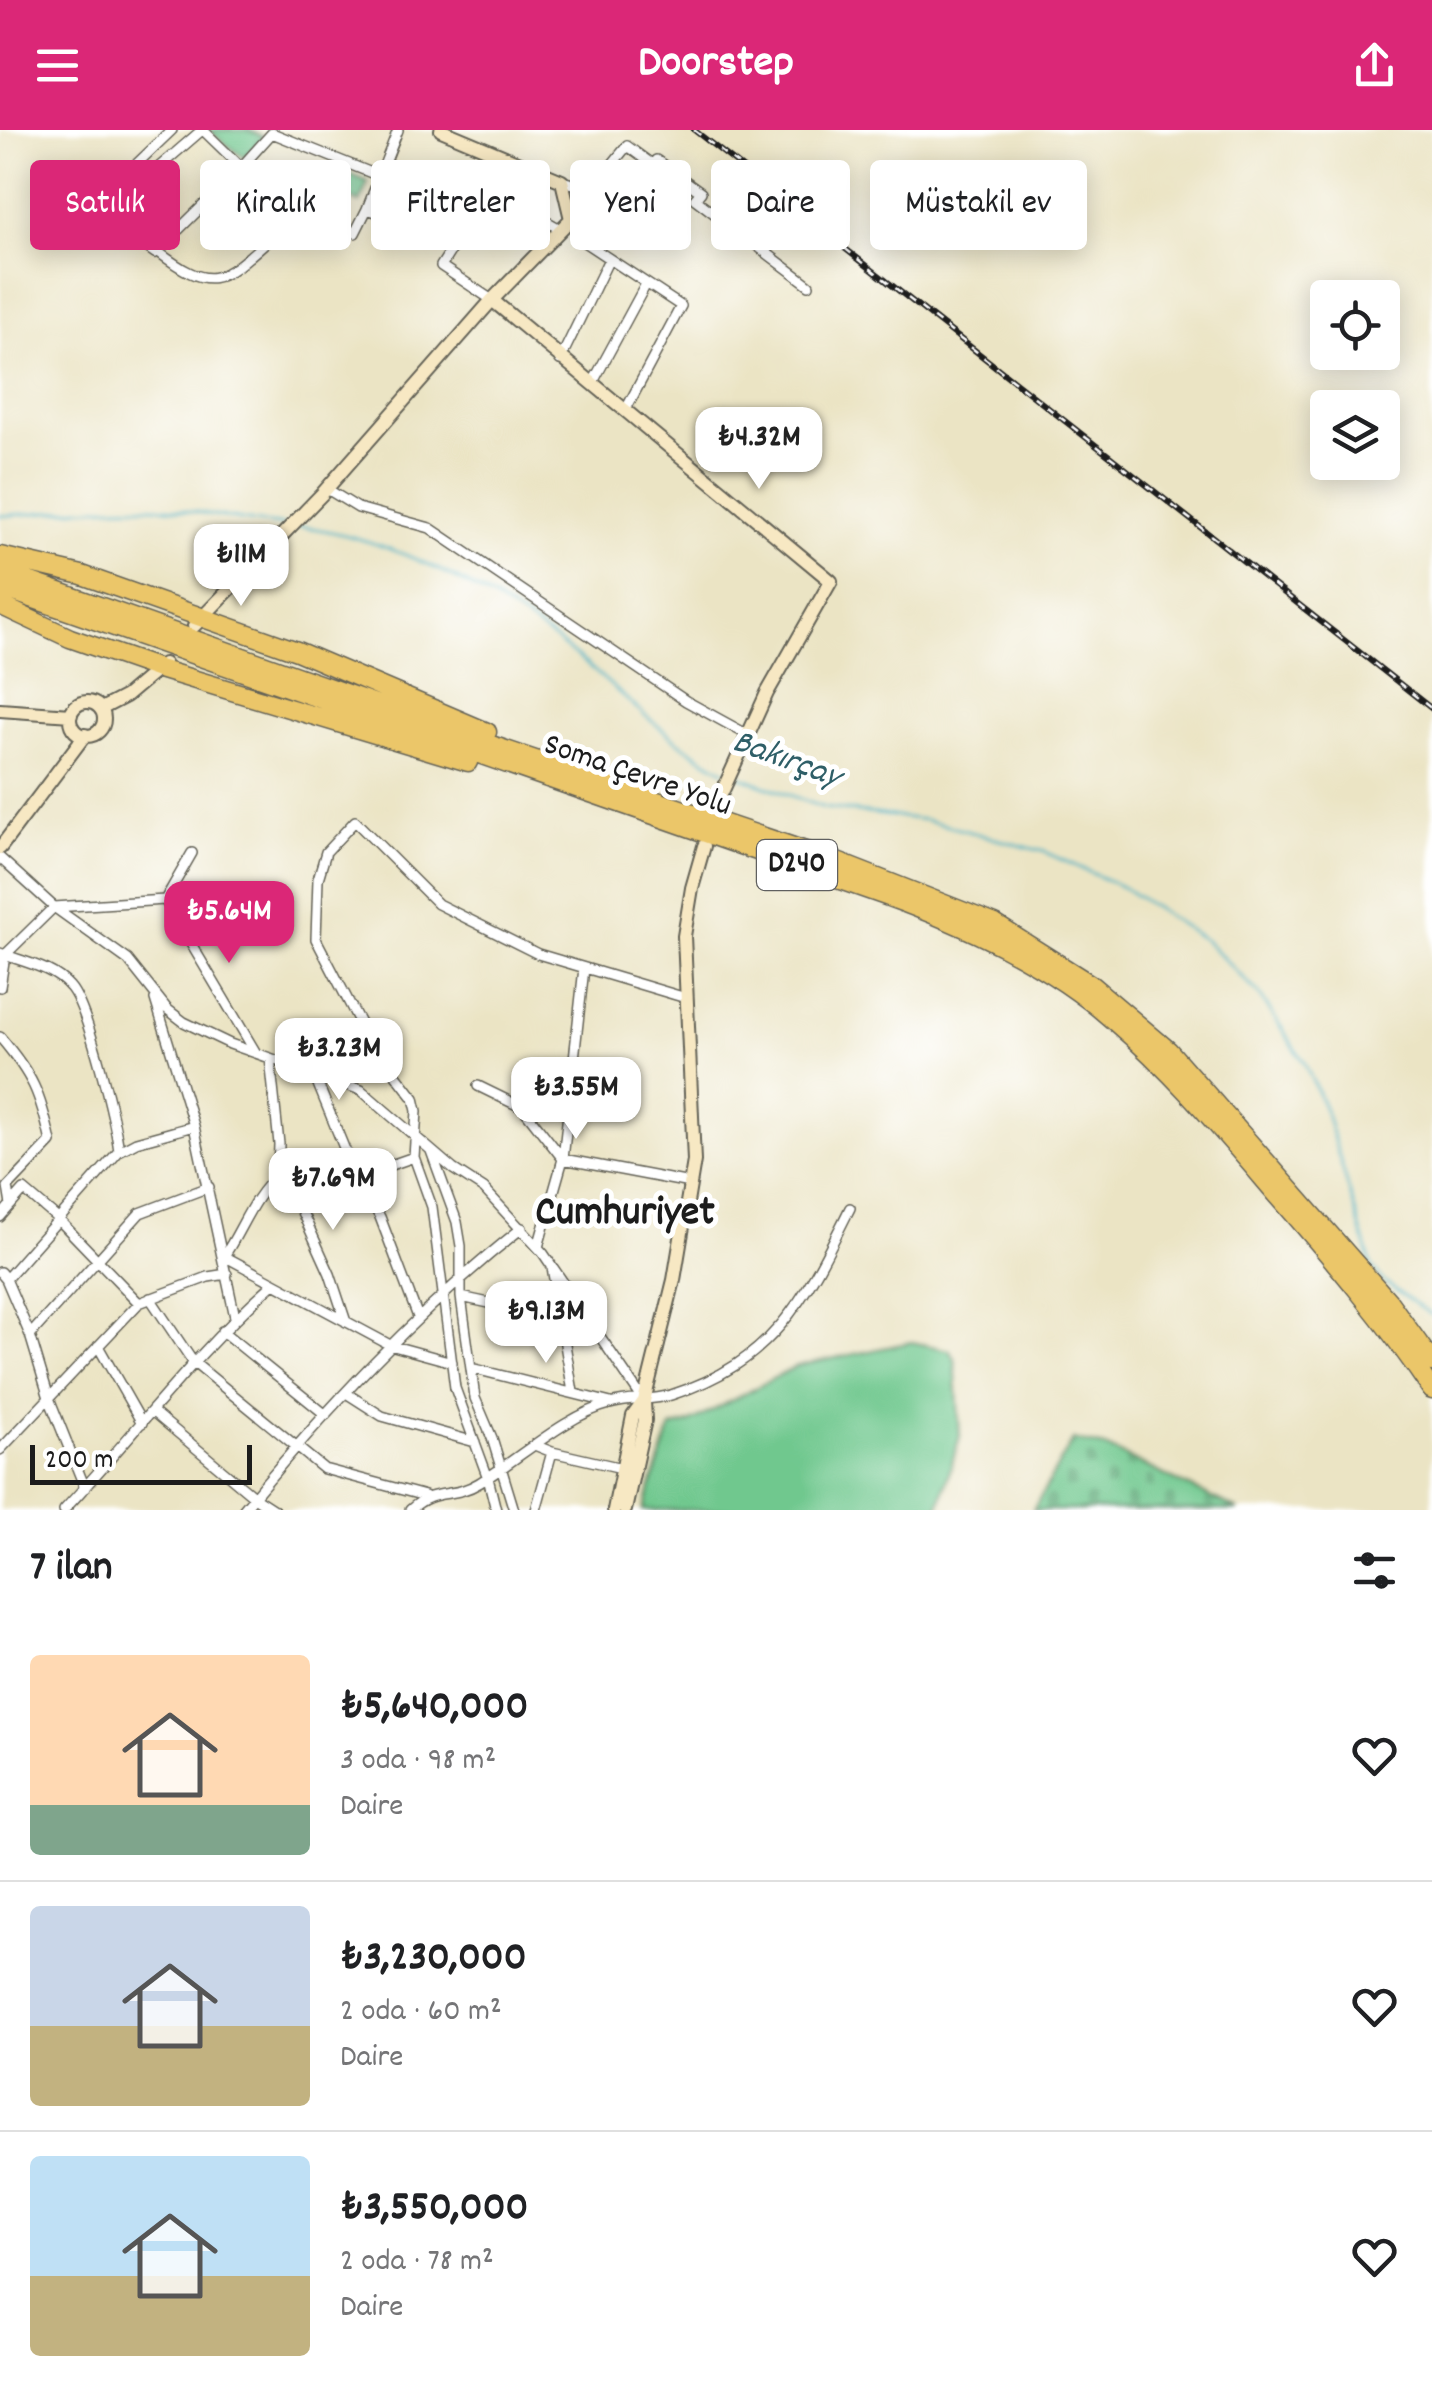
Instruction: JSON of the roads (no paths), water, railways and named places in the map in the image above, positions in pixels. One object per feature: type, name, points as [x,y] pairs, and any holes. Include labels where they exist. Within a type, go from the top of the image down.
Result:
[{"type":"highway","points":[[0,556],[82,575],[198,622],[297,651],[601,788]]},
{"type":"highway","name":"Soma Çevre Yolu","points":[[0,572],[488,744],[961,926],[1030,962],[1110,1017],[1172,1075],[1396,1336],[1432,1390]]},
{"type":"highway","name":"Soma Çevre Yolu","points":[[0,587],[952,905],[995,924],[1090,984],[1142,1026],[1192,1075],[1389,1302],[1432,1362]]},
{"type":"highway","points":[[0,605],[70,638],[419,749],[601,788]]},
{"type":"main road","points":[[198,622],[325,492],[492,300],[566,224],[562,181],[441,130]]},
{"type":"main road","points":[[492,300],[831,581],[767,693],[717,805]]},
{"type":"main road","points":[[101,709],[126,696],[162,666]]},
{"type":"main road","points":[[0,848],[85,736],[102,728],[101,709],[92,703],[82,703],[71,715],[72,726],[85,736]]},
{"type":"main road","points":[[0,710],[71,715]]},
{"type":"main road","points":[[625,1510],[645,1420],[644,1401],[674,1280],[690,1183],[695,1121],[684,936],[704,846]]},
{"type":"main road","points":[[614,1510],[632,1416],[644,1401]]},
{"type":"street","points":[[141,160],[172,130]]},
{"type":"street","points":[[167,160],[202,130],[228,160]]},
{"type":"street","points":[[386,160],[398,130]]},
{"type":"street","points":[[248,160],[263,146],[269,132],[371,173]]},
{"type":"street","points":[[615,160],[627,146],[646,160]]},
{"type":"street","points":[[490,160],[492,152]]},
{"type":"street","points":[[562,181],[570,183]]},
{"type":"street","points":[[691,185],[700,192],[695,199],[808,285]]},
{"type":"street","points":[[351,231],[355,233],[371,196]]},
{"type":"street","points":[[157,251],[200,207]]},
{"type":"street","points":[[366,209],[371,211]]},
{"type":"street","points":[[550,216],[681,306],[625,411]]},
{"type":"street","points":[[566,224],[570,218]]},
{"type":"street","points":[[149,250],[157,251],[195,278],[216,277],[234,270],[257,250]]},
{"type":"street","points":[[451,250],[441,266],[492,300]]},
{"type":"street","points":[[560,360],[609,259]]},
{"type":"street","points":[[592,384],[646,284]]},
{"type":"street","points":[[325,492],[358,508],[430,528],[745,742]]},
{"type":"street","points":[[496,1510],[455,1388],[432,1207],[414,1157],[414,1098],[368,1037],[316,939],[318,878],[326,852],[354,821],[438,904],[538,954],[686,998]]},
{"type":"street","points":[[165,900],[192,853]]},
{"type":"street","points":[[0,858],[54,907],[128,960],[184,1022],[360,1090],[484,1189],[538,1247],[644,1401]]},
{"type":"street","points":[[0,987],[2,954],[54,907],[165,900]]},
{"type":"street","points":[[165,900],[256,1053]]},
{"type":"street","points":[[2,954],[46,970],[72,988],[89,1030],[118,1151]]},
{"type":"street","points":[[538,1247],[562,1159],[584,968]]},
{"type":"street","points":[[153,992],[194,1126],[235,1318]]},
{"type":"street","points":[[0,1037],[27,1070],[40,1096],[51,1142],[8,1188],[11,1204]]},
{"type":"street","points":[[224,1256],[258,1193],[278,1175],[280,1144],[270,1058]]},
{"type":"street","points":[[313,1072],[356,1177],[380,1217],[418,1318]]},
{"type":"street","points":[[478,1086],[523,1108],[562,1159],[690,1183]]},
{"type":"street","points":[[84,1488],[49,1398],[30,1335],[3,1275],[118,1151],[194,1126]]},
{"type":"street","points":[[430,1148],[457,1222],[461,1297],[475,1398],[514,1510]]},
{"type":"street","points":[[292,1190],[356,1177],[414,1157]]},
{"type":"street","points":[[278,1175],[292,1190],[330,1274],[346,1322]]},
{"type":"street","points":[[30,1335],[140,1213],[208,1187]]},
{"type":"street","points":[[0,1217],[24,1190],[58,1219],[139,1303]]},
{"type":"street","points":[[471,1368],[611,1403],[644,1401],[713,1378],[781,1328],[804,1298],[850,1208]]},
{"type":"street","points":[[243,1510],[390,1345],[461,1276],[522,1228]]},
{"type":"street","points":[[224,1256],[390,1345],[452,1362]]},
{"type":"street","points":[[552,1266],[573,1392]]},
{"type":"street","points":[[0,1450],[139,1303],[226,1274]]},
{"type":"street","points":[[64,1510],[193,1362],[273,1284]]},
{"type":"street","points":[[461,1297],[559,1318]]},
{"type":"street","points":[[150,1298],[193,1362],[324,1470],[425,1496],[466,1491],[576,1419],[611,1403]]},
{"type":"street","points":[[222,1331],[326,1415]]},
{"type":"street","points":[[98,1346],[142,1423]]},
{"type":"street","points":[[346,1393],[382,1416],[475,1442]]},
{"type":"street","points":[[153,1412],[274,1510]]},
{"type":"street","points":[[0,1431],[9,1441]]},
{"type":"street","points":[[537,1446],[622,1468]]},
{"type":"street","points":[[536,1510],[552,1452]]},
{"type":"street","points":[[410,1510],[425,1496]]},
{"type":"waterway","name":"Bakırçay","points":[[0,516],[135,506],[283,525]]},
{"type":"waterway","name":"Bakırçay","points":[[296,526],[371,542],[409,556],[483,593],[550,636],[667,734],[726,771]]},
{"type":"waterway","name":"Bakırçay","points":[[734,774],[824,808],[926,820],[1045,852],[1124,888],[1206,941],[1259,994],[1304,1062],[1324,1107],[1372,1267],[1384,1282],[1432,1315]]},
{"type":"railway","points":[[694,130],[1432,709]]},
{"type":"district","name":"Cumhuriyet","points":[[625,1215]]}]
